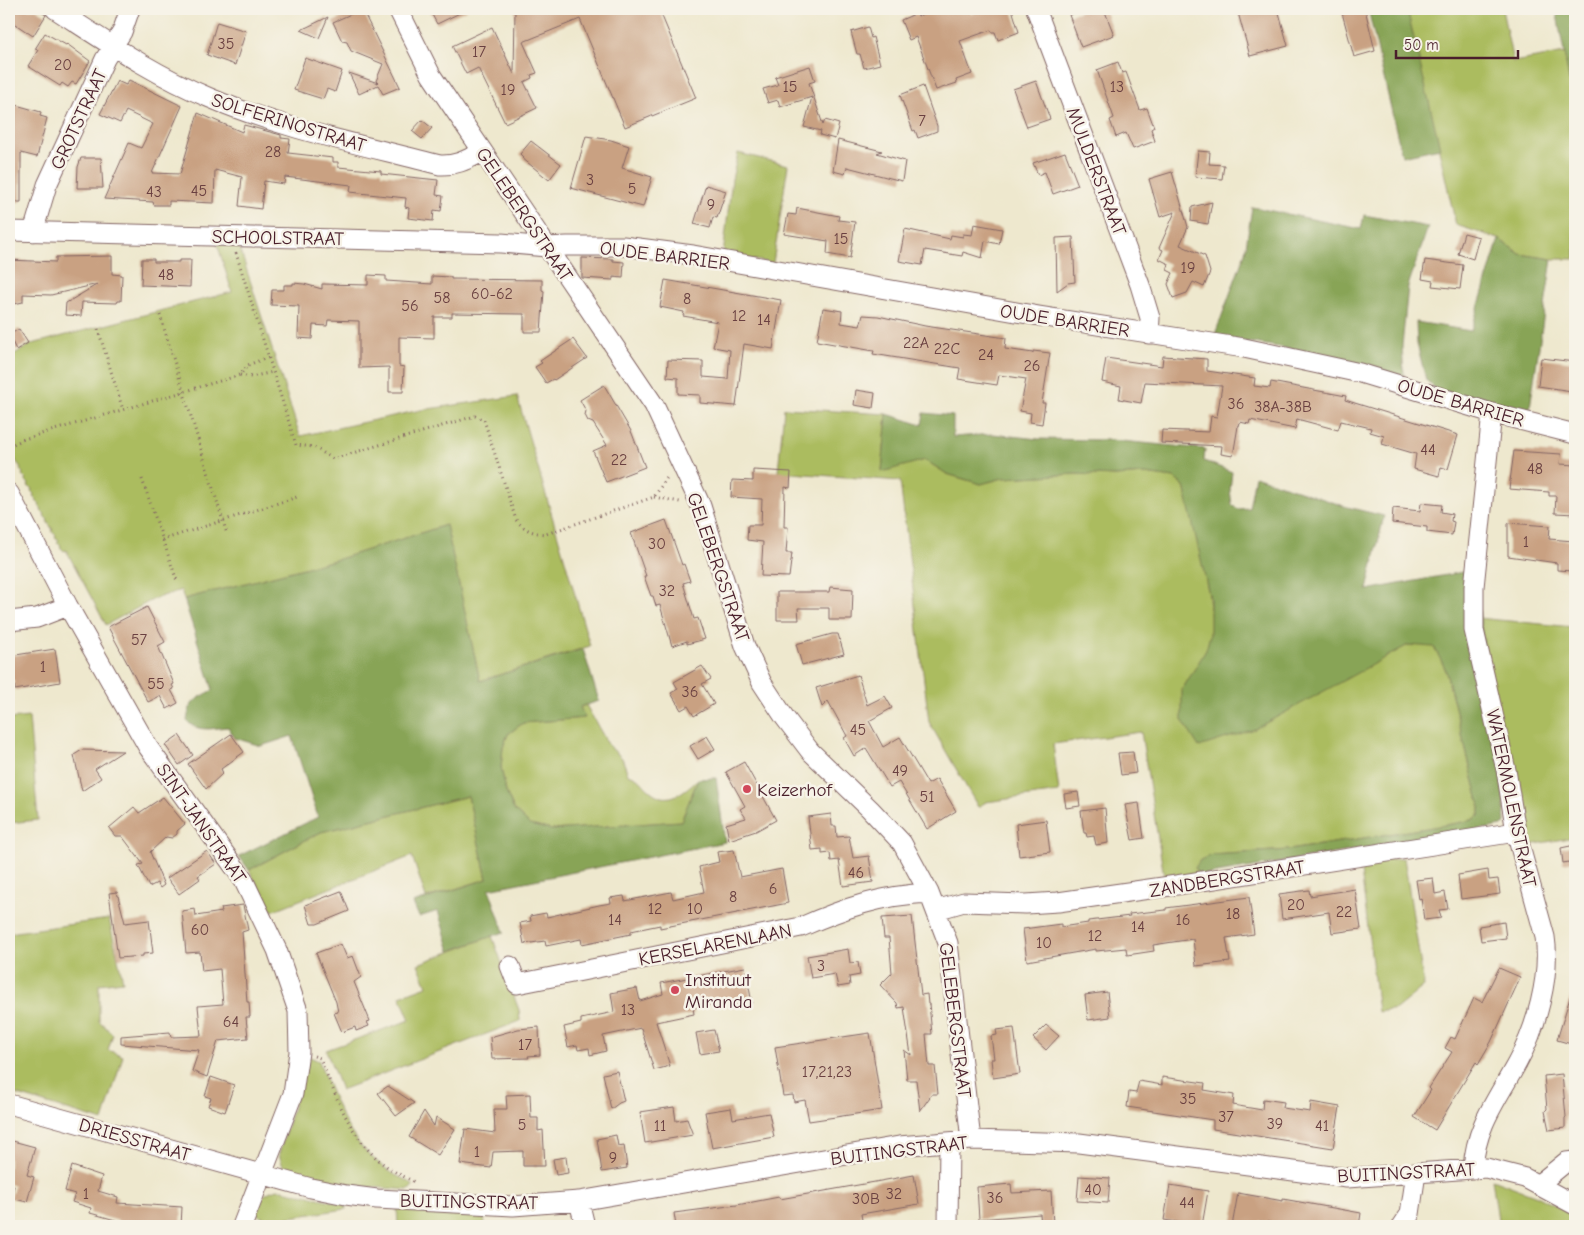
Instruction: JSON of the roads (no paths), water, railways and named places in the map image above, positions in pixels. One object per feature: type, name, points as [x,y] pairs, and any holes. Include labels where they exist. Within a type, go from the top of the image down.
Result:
[{"type":"street","name":"SOLFERINOSTRAAT","points":[[55,9],[139,62],[209,98],[286,124],[440,165],[450,166],[482,152]]},
{"type":"street","name":"GROTSTRAAT","points":[[33,232],[50,178],[105,60],[122,32],[130,9]]},
{"type":"street","name":"GELEBERGSTRAAT","points":[[398,9],[431,75],[654,405],[701,506],[745,646],[762,682],[785,718],[810,751],[902,843],[933,901],[948,943],[970,1140]]},
{"type":"street","name":"MULDERSTRAAT","points":[[1036,9],[1140,285],[1150,318],[1149,334]]},
{"type":"street","name":"SCHOOLSTRAAT","points":[[9,231],[491,243],[547,247]]},
{"type":"street","name":"OUDE BARRIER","points":[[547,247],[623,246],[693,255],[1039,316],[1244,348],[1360,373],[1492,413],[1575,434]]},
{"type":"street","name":"WATERMOLENSTRAAT","points":[[1473,1168],[1476,1143],[1486,1118],[1517,1064],[1531,1030],[1542,994],[1547,962],[1545,937],[1516,832],[1506,770],[1474,630],[1474,587],[1492,413]]},
{"type":"street","name":"SINT-JANSTRAAT","points":[[9,493],[68,606],[148,747],[243,880],[277,950],[298,1011],[299,1052],[293,1094],[242,1226]]},
{"type":"street","points":[[9,621],[37,618],[68,606]]},
{"type":"street","name":"ZANDBERGSTRAAT","points":[[933,901],[1026,904],[1058,902],[1199,882],[1516,832]]},
{"type":"street","name":"KERSELARENLAAN","points":[[510,966],[517,984],[801,927],[836,912],[872,900],[906,894],[933,901]]},
{"type":"street","name":"DRIESSTRAAT","points":[[9,1104],[261,1175]]},
{"type":"street","name":"BUITINGSTRAAT","points":[[261,1175],[346,1195],[513,1206],[579,1201],[899,1146],[970,1140],[1078,1143],[1347,1178],[1486,1168],[1510,1173],[1539,1184],[1575,1205]]},
{"type":"street","points":[[948,1226],[949,1143]]},
{"type":"street","points":[[1539,1184],[1566,1162],[1575,1161]]},
{"type":"street","points":[[1402,1226],[1410,1214],[1416,1173]]},
{"type":"street","points":[[579,1201],[585,1226]]},
{"type":"place","name":"Keizerhof","points":[[747,789]]},
{"type":"place","name":"Instituut Miranda","points":[[675,990]]}]
